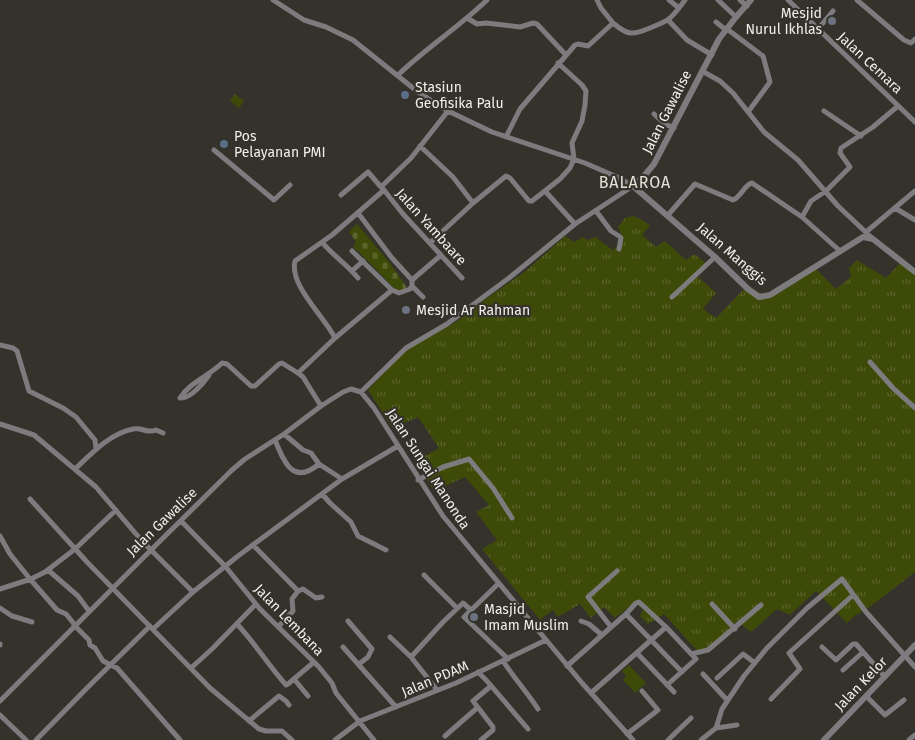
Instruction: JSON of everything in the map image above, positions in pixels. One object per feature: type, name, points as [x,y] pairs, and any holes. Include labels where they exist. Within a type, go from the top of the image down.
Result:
[{"type":"street","points":[[273,0],[304,20],[326,27],[353,40],[418,92],[448,111],[506,137],[574,159],[618,177],[633,186]]},
{"type":"street","points":[[398,75],[418,55],[438,42],[487,0]]},
{"type":"street","points":[[597,0],[601,8],[614,23],[625,31],[636,34],[669,21],[685,0]]},
{"type":"street","points":[[669,0],[679,8]]},
{"type":"street","points":[[718,0],[736,17]]},
{"type":"street","points":[[740,0],[749,3]]},
{"type":"street","name":"Jalan Cemara","points":[[788,0],[915,122]]},
{"type":"street","points":[[858,0],[904,40],[911,43],[915,39]]},
{"type":"street","name":"Jalan Gawalise","points":[[0,701],[232,470],[321,406],[344,392],[351,389],[361,392],[406,348],[447,324],[509,278],[575,224],[633,186],[644,176],[654,164],[702,70],[726,30],[749,3]]},
{"type":"street","points":[[818,29],[833,11]]},
{"type":"street","points":[[467,18],[477,24],[520,27],[534,23],[537,24],[565,54]]},
{"type":"street","points":[[669,21],[687,40],[712,55]]},
{"type":"street","points":[[716,22],[762,55],[767,66],[770,82],[748,112]]},
{"type":"street","points":[[506,137],[520,110],[565,54],[576,44],[590,45],[614,23]]},
{"type":"street","points":[[430,243],[473,203],[506,176],[532,202],[566,174],[574,159],[572,143],[582,121],[586,105],[586,91],[558,63]]},
{"type":"street","points":[[702,70],[726,86],[764,132],[798,160],[838,206],[873,239],[915,272]]},
{"type":"street","points":[[802,217],[812,201],[826,191],[850,167],[839,151],[898,106]]},
{"type":"street","points":[[335,338],[298,282],[293,268],[295,261],[358,213],[407,162],[448,111]]},
{"type":"street","points":[[824,111],[861,136]]},
{"type":"street","points":[[654,114],[674,128]]},
{"type":"street","points":[[420,146],[453,177],[473,203]]},
{"type":"street","points":[[214,150],[274,200],[290,185]]},
{"type":"street","name":"Jalan Yambaare","points":[[341,195],[368,172],[462,278]]},
{"type":"street","points":[[668,215],[694,184],[735,200],[750,183],[802,217],[840,251]]},
{"type":"street","name":"Jalan Manggis","points":[[633,186],[716,257],[748,289],[759,297],[770,296],[863,237],[873,239]]},
{"type":"street","points":[[545,192],[575,224]]},
{"type":"street","points":[[866,232],[914,192]]},
{"type":"street","points":[[895,208],[915,220]]},
{"type":"street","points":[[596,211],[611,231],[620,236],[619,249]]},
{"type":"street","points":[[358,213],[423,297]]},
{"type":"street","points":[[322,242],[331,254],[358,278]]},
{"type":"street","points":[[352,251],[392,290],[399,293],[410,289],[412,283],[441,255]]},
{"type":"street","points":[[672,297],[716,257]]},
{"type":"street","points":[[352,271],[362,261]]},
{"type":"street","points":[[298,373],[335,338],[392,290]]},
{"type":"street","points":[[0,345],[13,348],[16,351],[29,390],[76,417],[95,440],[96,448]]},
{"type":"street","points":[[870,362],[892,388],[915,408]]},
{"type":"street","points":[[210,373],[205,381],[193,392],[184,398],[180,398],[199,379],[222,363],[227,364],[251,386],[255,386],[282,363],[303,377],[321,406]]},
{"type":"street","name":"Jalan Sungai Manonda","points":[[361,392],[374,408],[418,480],[443,516],[567,666],[633,740]]},
{"type":"street","points":[[0,424],[31,434],[98,489],[151,550],[193,592]]},
{"type":"street","points":[[75,470],[96,448],[118,434],[135,428],[150,432],[156,430],[163,433]]},
{"type":"street","points":[[284,434],[303,450],[312,454],[319,464],[342,479]]},
{"type":"street","points":[[274,440],[288,467],[300,474],[306,473],[319,464]]},
{"type":"street","points":[[36,740],[111,665],[225,566],[323,495],[342,479],[398,446]]},
{"type":"street","points":[[418,480],[443,467],[469,459],[493,488],[512,518]]},
{"type":"street","points":[[323,495],[351,522],[357,536],[386,550]]},
{"type":"street","points":[[30,500],[210,688],[249,721],[264,731],[284,731],[292,740]]},
{"type":"street","points":[[0,589],[30,579],[48,570],[75,549],[116,510]]},
{"type":"street","name":"Jalan Lembana","points":[[181,521],[225,566],[256,604],[314,662],[374,740]]},
{"type":"street","points":[[0,536],[12,559],[57,610],[66,614],[89,640],[90,645],[95,648],[101,660],[117,668],[180,740]]},
{"type":"street","points":[[254,545],[298,591]]},
{"type":"street","points":[[0,551],[5,546]]},
{"type":"street","points":[[48,570],[78,596],[89,611]]},
{"type":"street","points":[[611,626],[588,597],[617,570]]},
{"type":"street","points":[[424,575],[457,608]]},
{"type":"street","points":[[716,728],[720,713],[727,700],[755,663],[807,608],[842,579],[866,612],[906,655],[915,668]]},
{"type":"street","points":[[498,584],[464,618],[506,660],[514,678],[538,708]]},
{"type":"street","points":[[278,627],[293,611],[292,599],[298,591],[303,589],[316,598],[322,597]]},
{"type":"street","points":[[771,699],[800,669],[790,653],[853,595]]},
{"type":"street","points":[[567,666],[639,602],[696,659],[667,685]]},
{"type":"street","points":[[411,658],[457,608],[464,603],[471,610]]},
{"type":"street","points":[[191,668],[256,604]]},
{"type":"street","points":[[712,604],[734,629]]},
{"type":"street","points":[[691,654],[708,650],[761,605]]},
{"type":"street","points":[[0,608],[12,616],[32,622]]},
{"type":"street","points":[[626,614],[682,672]]},
{"type":"street","points":[[348,621],[372,649],[368,657],[359,664]]},
{"type":"street","points":[[581,621],[589,624],[602,635]]},
{"type":"street","points":[[237,624],[251,638],[263,658],[286,685],[314,662]]},
{"type":"street","points":[[590,693],[666,627]]},
{"type":"street","points":[[390,637],[411,658],[437,690]]},
{"type":"street","name":"Jalan PDAM","points":[[335,740],[360,721],[506,660],[546,640]]},
{"type":"street","points":[[822,647],[836,660],[855,644],[885,676]]},
{"type":"street","name":"Jalan Kelor","points":[[824,740],[915,646]]},
{"type":"street","points":[[343,648],[396,707]]},
{"type":"street","points":[[844,670],[863,652]]},
{"type":"street","points":[[637,653],[674,692]]},
{"type":"street","points":[[718,678],[743,654],[755,663]]},
{"type":"street","points":[[478,672],[528,729]]},
{"type":"street","points":[[703,674],[727,700]]},
{"type":"street","points":[[294,679],[308,696]]},
{"type":"street","points":[[481,740],[493,730],[493,727],[473,701],[491,686]]},
{"type":"street","points":[[627,734],[658,710],[642,691]]},
{"type":"street","points":[[249,721],[279,696],[289,705]]},
{"type":"street","points":[[866,696],[885,716],[904,700]]},
{"type":"street","points":[[445,736],[477,708]]},
{"type":"street","points":[[0,715],[22,739]]},
{"type":"street","points":[[668,740],[691,718]]},
{"type":"street","points":[[701,740],[716,728],[736,725]]},
{"type":"street","points":[[910,740],[915,735]]},
{"type":"green space","points":[[235,94],[244,101],[239,108],[230,101]]},
{"type":"green space","points":[[633,216],[650,226],[642,235],[656,247],[665,241],[686,260],[694,254],[706,263],[695,274],[716,293],[703,309],[716,318],[747,286],[760,293],[778,294],[814,267],[836,289],[851,277],[849,268],[857,260],[886,278],[900,263],[915,270],[915,572],[847,623],[816,591],[790,615],[777,609],[751,632],[737,621],[701,655],[664,614],[648,624],[640,616],[643,610],[635,602],[615,618],[604,607],[591,618],[580,604],[558,617],[553,610],[540,620],[482,549],[497,540],[476,512],[489,505],[465,477],[434,491],[416,461],[439,448],[418,417],[393,428],[368,390],[406,350],[456,322],[527,270],[565,236],[574,242],[583,237],[587,240],[595,237],[613,250],[624,240],[618,227],[625,218]]},
{"type":"green space","points":[[357,224],[389,262],[406,286],[406,289],[397,291],[353,248],[356,242],[349,232]]},
{"type":"green space","points":[[629,665],[646,683],[635,693],[623,680],[626,676],[622,671]]},
{"type":"place","name":"Mesjid Nurul Ikhlas","points":[[832,21]]},
{"type":"place","name":"Stasiun Geofisika Palu","points":[[405,95]]},
{"type":"place","name":"Pos Pelayanan PMI","points":[[224,144]]},
{"type":"place","name":"Mesjid Ar Rahman","points":[[406,310]]},
{"type":"place","name":"Masjid Imam Muslim","points":[[474,617]]},
{"type":"district","name":"BALAROA","points":[[635,182]]}]
